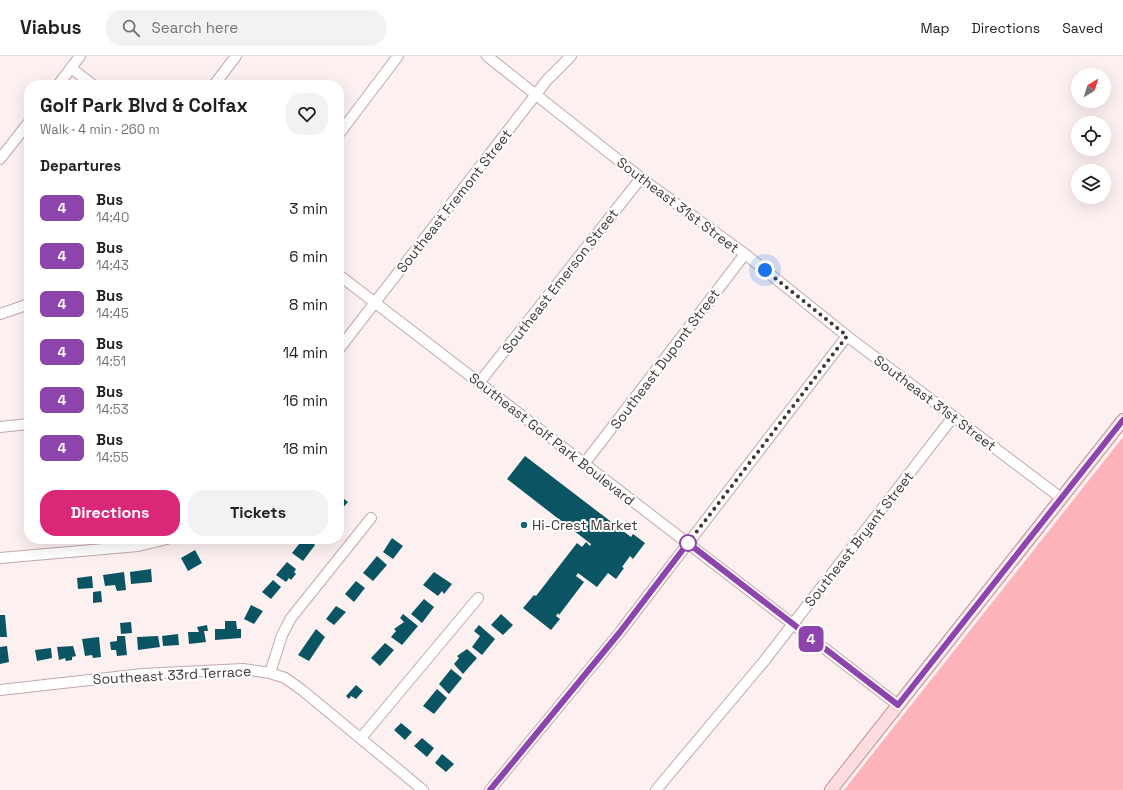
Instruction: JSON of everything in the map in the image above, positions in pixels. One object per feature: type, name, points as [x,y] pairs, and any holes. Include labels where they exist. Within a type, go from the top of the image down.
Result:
[{"type":"main road","points":[[831,790],[1123,420]]},
{"type":"street","points":[[62,80],[80,56]]},
{"type":"street","points":[[218,80],[236,56]]},
{"type":"street","points":[[344,127],[398,56]]},
{"type":"street","name":"Southeast 31st Street","points":[[487,56],[641,178],[745,254],[847,336],[1061,498]]},
{"type":"street","name":"Southeast Fremont Street","points":[[344,343],[547,80],[571,56]]},
{"type":"street","points":[[71,68],[87,80]]},
{"type":"street","points":[[0,159],[24,128]]},
{"type":"street","name":"Southeast Emerson Street","points":[[479,383],[641,178]]},
{"type":"street","name":"Southeast Dupont Street","points":[[584,464],[745,254]]},
{"type":"street","name":"Southeast Golf Park Boulevard","points":[[344,279],[898,705]]},
{"type":"street","points":[[0,314],[24,306]]},
{"type":"street","points":[[490,790],[620,632],[847,336]]},
{"type":"street","name":"Southeast Bryant Street","points":[[656,790],[792,624],[953,417]]},
{"type":"street","points":[[0,427],[24,425]]},
{"type":"street","points":[[270,673],[282,635],[290,618],[371,518]]},
{"type":"street","points":[[0,558],[138,546],[146,544]]},
{"type":"street","points":[[361,738],[478,598]]},
{"type":"street","name":"Southeast 33rd Terrace","points":[[0,690],[151,674],[242,669],[270,673],[285,678],[302,690],[423,790]]},
{"type":"shaded area","points":[[1123,437],[1123,790],[844,790]]},
{"type":"building","points":[[525,456],[631,537],[633,534],[645,543],[633,559],[630,556],[616,579],[608,573],[597,587],[578,573],[576,576],[584,582],[559,615],[558,613],[556,616],[560,619],[551,630],[523,608],[534,595],[536,596],[577,543],[582,547],[586,542],[590,546],[591,544],[507,479]]},
{"type":"building","points":[[344,499],[348,502],[344,506]]},
{"type":"building","points":[[392,538],[403,546],[393,559],[383,552]]},
{"type":"building","points":[[299,544],[315,545],[303,561],[292,553]]},
{"type":"building","points":[[195,550],[202,563],[188,571],[181,558]]},
{"type":"building","points":[[377,556],[387,565],[373,581],[363,573]]},
{"type":"building","points":[[287,562],[296,569],[294,572],[296,574],[291,580],[289,578],[286,582],[276,575]]},
{"type":"building","points":[[151,569],[152,582],[131,584],[130,572]]},
{"type":"building","points":[[124,572],[126,590],[117,591],[115,585],[105,586],[103,575]]},
{"type":"building","points":[[434,572],[452,584],[444,594],[442,591],[438,596],[423,585]]},
{"type":"building","points":[[92,576],[93,588],[78,589],[77,578]]},
{"type":"building","points":[[273,580],[281,587],[271,599],[262,592]]},
{"type":"building","points":[[356,581],[365,588],[354,602],[345,594]]},
{"type":"building","points":[[101,591],[102,602],[93,603],[93,592]]},
{"type":"building","points":[[424,599],[434,607],[422,623],[411,614]]},
{"type":"building","points":[[251,605],[263,611],[254,624],[244,619]]},
{"type":"building","points":[[336,606],[346,612],[334,625],[326,619]]},
{"type":"building","points":[[403,614],[418,626],[402,645],[391,637],[396,631],[394,629],[404,622],[400,618]]},
{"type":"building","points":[[501,614],[513,625],[503,635],[491,625]]},
{"type":"building","points":[[0,615],[5,615],[7,637],[0,637]]},
{"type":"building","points":[[225,621],[236,621],[237,629],[241,629],[241,638],[215,640],[215,629],[225,629]]},
{"type":"building","points":[[131,622],[132,633],[121,634],[120,623]]},
{"type":"building","points":[[207,625],[208,631],[204,631],[206,642],[189,644],[188,632],[199,632],[197,627]]},
{"type":"building","points":[[479,625],[495,639],[482,655],[472,647],[480,636],[474,631]]},
{"type":"building","points":[[316,629],[325,637],[309,661],[298,655]]},
{"type":"building","points":[[178,634],[179,645],[163,646],[162,636]]},
{"type":"building","points":[[117,636],[125,636],[127,655],[117,656],[116,650],[111,650],[110,642],[117,641]]},
{"type":"building","points":[[158,636],[160,647],[138,650],[137,637]]},
{"type":"building","points":[[99,637],[101,657],[93,658],[92,655],[85,656],[82,639]]},
{"type":"building","points":[[385,643],[394,650],[380,666],[371,658]]},
{"type":"building","points":[[7,646],[9,662],[0,664],[0,647]]},
{"type":"building","points":[[73,646],[76,656],[72,657],[72,660],[66,661],[65,658],[59,660],[57,647]]},
{"type":"building","points":[[51,648],[52,658],[37,661],[35,650]]},
{"type":"building","points":[[467,649],[477,658],[463,674],[454,664],[459,658],[457,656]]},
{"type":"building","points":[[451,669],[462,678],[449,694],[439,684]]},
{"type":"building","points":[[356,685],[363,691],[356,699],[351,696],[349,699],[346,696]]},
{"type":"building","points":[[437,689],[447,698],[434,714],[423,706]]},
{"type":"building","points":[[401,723],[412,732],[405,740],[394,730]]},
{"type":"building","points":[[422,738],[434,748],[427,757],[414,746]]},
{"type":"building","points":[[442,754],[454,764],[446,772],[435,763]]},
{"type":"bus line","name":"4","points":[[490,790],[620,632],[688,543],[898,705],[1123,420]]},
{"type":"place","name":"Hi-Crest Market","points":[[524,525]]},
{"type":"route","points":[[688,543],[847,336],[765,270]]}]
